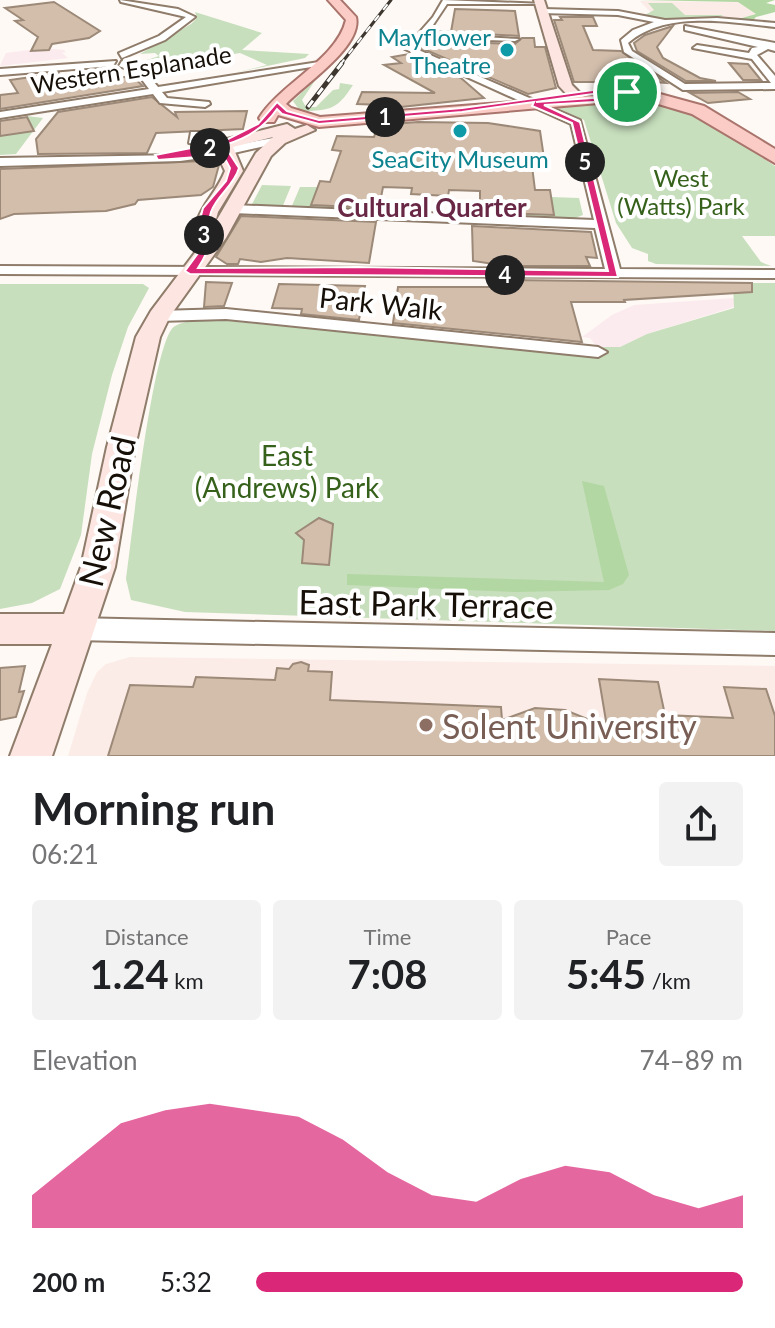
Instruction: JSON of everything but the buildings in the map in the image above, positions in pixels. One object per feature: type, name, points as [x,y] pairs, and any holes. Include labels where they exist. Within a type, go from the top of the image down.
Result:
[{"type":"main road","points":[[322,0],[337,16],[341,28],[336,38],[304,69],[290,123],[576,96],[657,98],[698,110],[775,157]]},
{"type":"main road","points":[[304,69],[352,27],[349,15],[334,0]]},
{"type":"street","points":[[0,74],[137,59],[190,19],[182,12],[138,1],[119,1]]},
{"type":"street","points":[[614,275],[576,122],[410,50],[409,46],[436,18],[445,1],[541,5],[618,13],[772,46]]},
{"type":"street","points":[[541,5],[566,86],[576,96]]},
{"type":"street","points":[[774,84],[689,88],[624,47],[624,42],[638,30],[666,23],[714,20],[775,25]]},
{"type":"street","points":[[420,36],[515,39]]},
{"type":"street","points":[[772,46],[755,50],[756,57],[774,84]]},
{"type":"street","points":[[705,47],[756,57]]},
{"type":"street","points":[[117,60],[137,59]]},
{"type":"street","points":[[137,59],[155,91],[166,102],[198,103]]},
{"type":"street","name":"Western Esplanade","points":[[0,115],[274,70],[304,69]]},
{"type":"street","points":[[0,162],[158,157],[230,149],[290,123]]},
{"type":"street","name":"New Road","points":[[31,756],[98,567],[148,337],[159,316],[233,209],[255,166],[290,123]]},
{"type":"street","points":[[230,149],[255,166]]},
{"type":"street","points":[[206,249],[204,223],[208,208],[231,181],[234,171],[230,149]]},
{"type":"street","points":[[233,209],[601,224]]},
{"type":"street","points":[[0,270],[775,274]]},
{"type":"street","name":"Park Walk","points":[[159,316],[226,314],[598,352]]},
{"type":"street","points":[[0,629],[75,629]]},
{"type":"street","name":"East Park Terrace","points":[[75,629],[775,644]]},
{"type":"shaded area","points":[[640,1],[738,2],[757,14],[735,20],[645,15],[652,14]]},
{"type":"shaded area","points":[[43,48],[64,50],[66,52],[62,53],[68,58],[0,66],[6,53]]},
{"type":"shaded area","points":[[734,298],[734,307],[647,334],[620,347],[597,347],[590,338],[582,337],[612,315],[634,305]]},
{"type":"shaded area","name":"Solent University","points":[[130,657],[775,666],[775,756],[68,756],[87,693],[97,672],[106,664]]},
{"type":"green space","points":[[639,0],[775,0],[766,3],[775,5],[775,12],[756,17],[752,22],[735,20],[756,14],[738,2]]},
{"type":"green space","points":[[648,3],[672,3],[685,15],[723,15],[706,21],[674,21],[645,15],[654,10]]},
{"type":"green space","points":[[195,12],[262,33],[242,50],[309,54],[305,58],[234,73],[267,65],[240,53],[190,61],[183,66],[191,71],[177,67],[168,57],[147,61],[148,66],[144,66],[147,60],[159,56],[155,53],[140,54],[191,24],[197,18]]},
{"type":"green space","points":[[316,79],[302,100],[306,107],[316,107],[333,90],[339,89],[340,83],[353,85],[342,100],[332,107],[301,112],[293,101]]},
{"type":"green space","name":"West (Watts) Park","points":[[641,102],[683,111],[715,127],[775,166],[775,236],[742,236],[761,262],[771,266],[656,264],[648,261],[648,254],[632,248],[616,223],[584,120],[551,105]]},
{"type":"green space","points":[[27,116],[43,118],[16,154],[0,155],[0,136],[33,130]]},
{"type":"green space","points":[[262,185],[291,186],[282,208],[252,204]]},
{"type":"green space","points":[[300,187],[318,187],[313,201],[380,203],[379,211],[291,208]]},
{"type":"green space","points":[[551,197],[579,198],[583,215],[572,219],[483,216],[483,207],[553,209]]},
{"type":"green space","name":"East (Andrews) Park","points":[[733,283],[775,283],[775,631],[185,612],[131,600],[126,579],[144,444],[159,365],[167,339],[175,326],[195,320],[217,320],[598,355],[597,347],[620,347],[647,334],[734,308]]},
{"type":"green space","points":[[0,284],[143,284],[149,288],[128,327],[112,375],[92,454],[81,535],[60,589],[32,603],[0,609]]},
{"type":"green space","points":[[582,481],[604,486],[629,575],[623,584],[609,590],[516,592],[347,585],[347,574],[604,582]]},
{"type":"railway","points":[[340,65],[391,0]]},
{"type":"railway","points":[[308,107],[342,63]]},
{"type":"place","name":"Mayflower Theatre","points":[[507,50]]},
{"type":"place","name":"SeaCity Museum","points":[[460,131]]},
{"type":"place","name":"Solent University","points":[[426,725]]},
{"type":"district","name":"Cultural Quarter","points":[[432,207]]},
{"type":"route","points":[[593,92],[627,92],[657,98],[599,98],[535,104],[576,122],[614,275],[358,270],[190,271],[206,249],[204,223],[208,208],[231,181],[235,168],[225,152],[180,158],[158,157],[225,144],[261,126],[277,104],[285,112],[319,122],[462,110],[593,92]]}]
